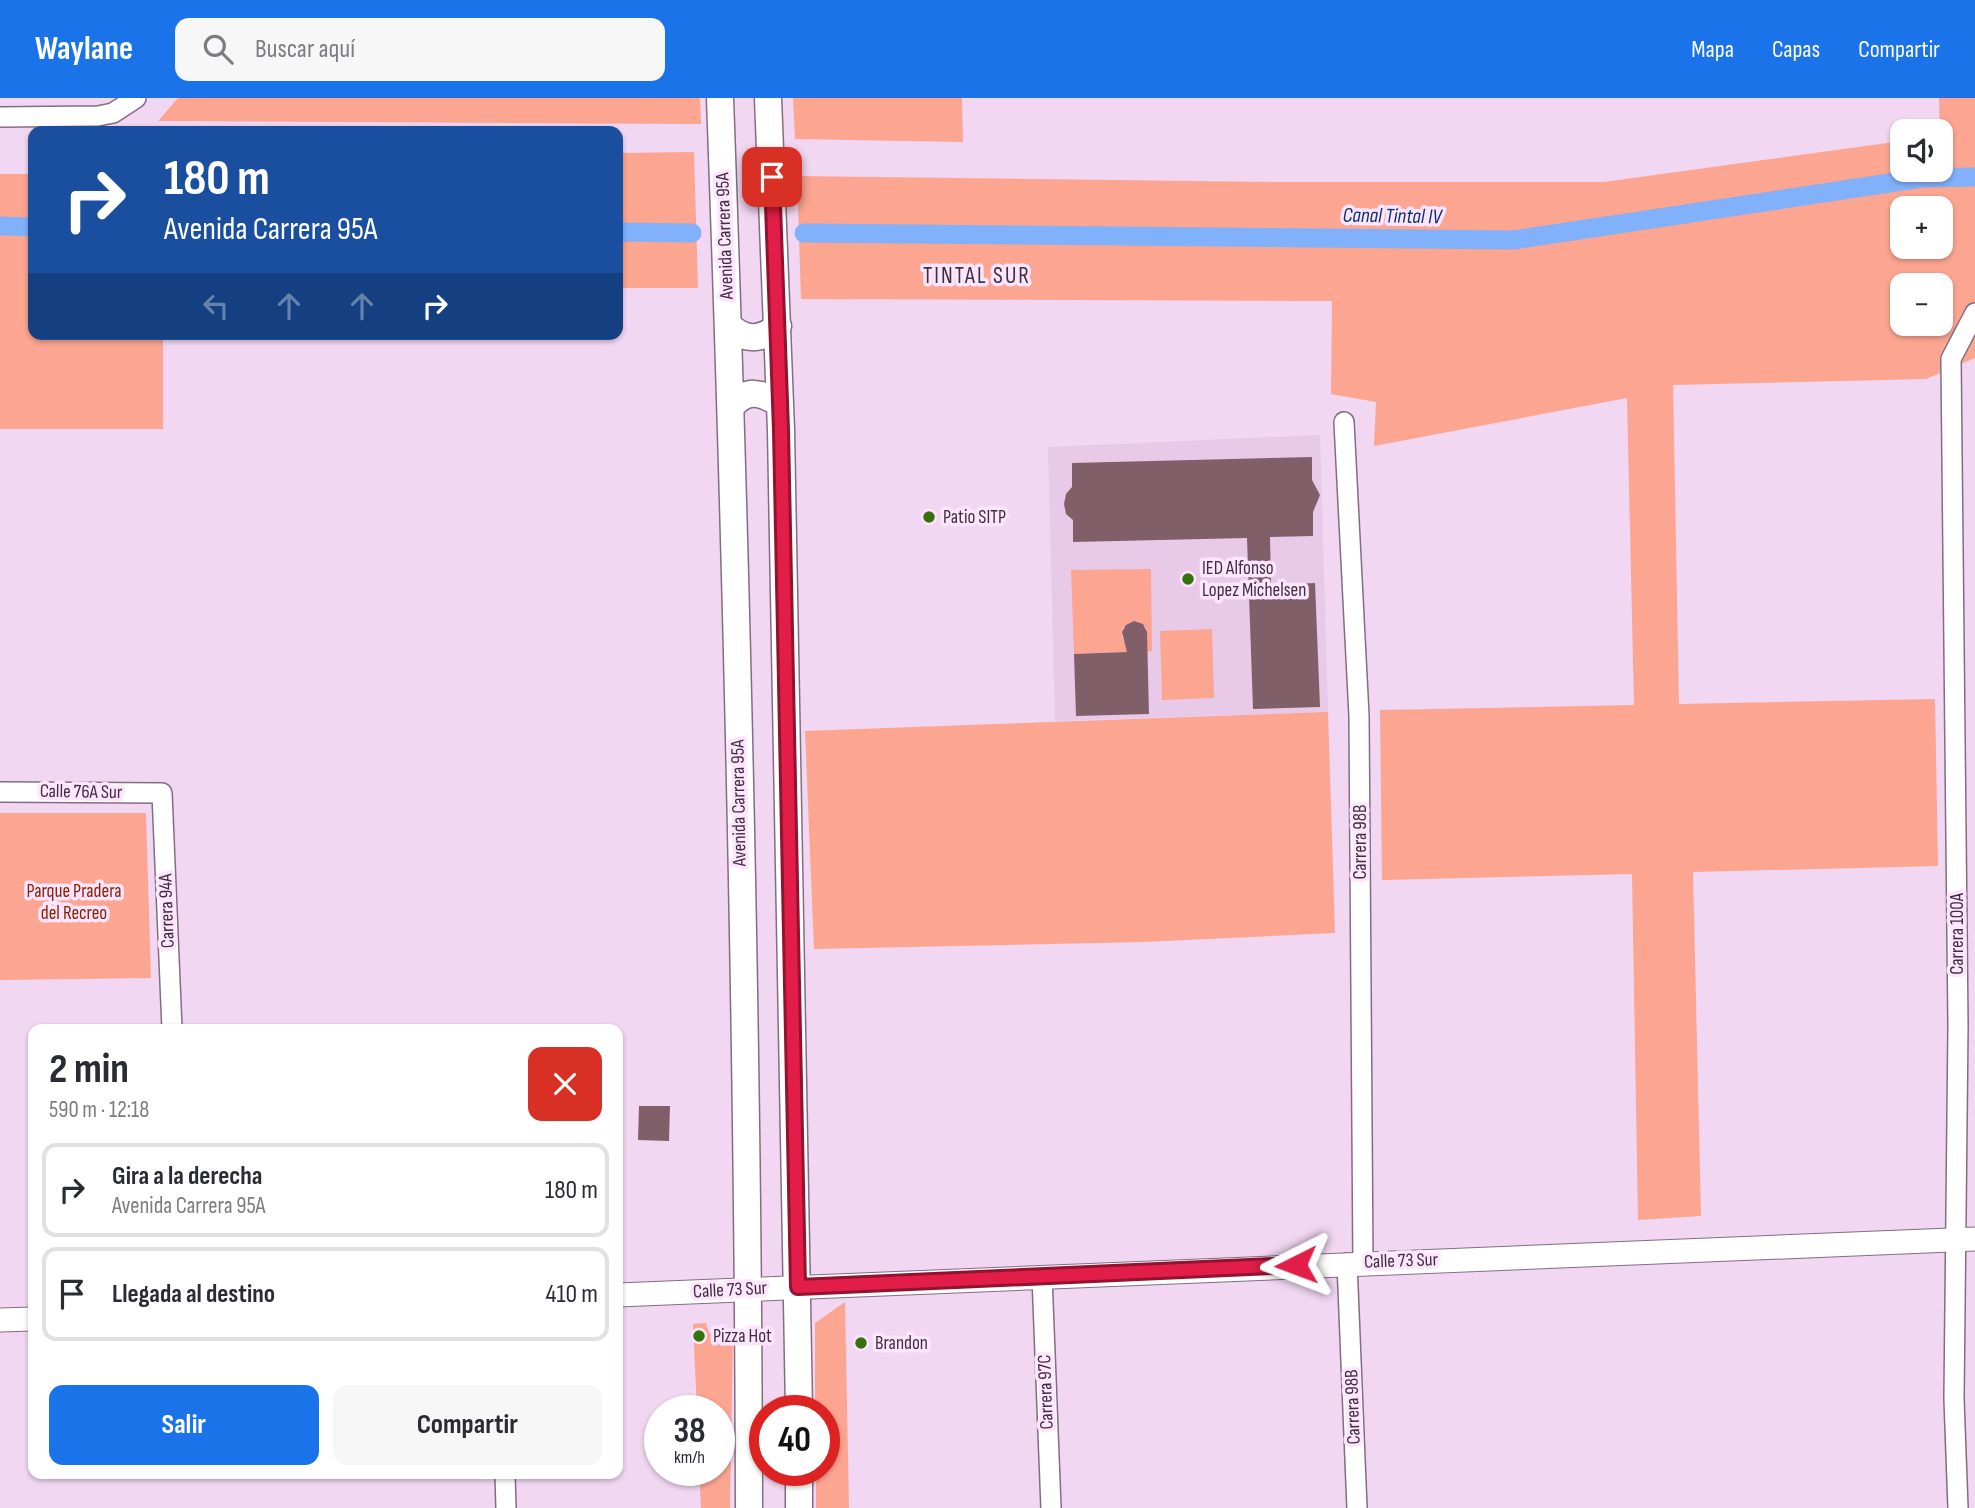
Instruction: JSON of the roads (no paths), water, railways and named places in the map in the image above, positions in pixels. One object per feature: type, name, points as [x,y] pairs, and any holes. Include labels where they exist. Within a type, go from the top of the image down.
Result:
[{"type":"main road","name":"Avenida Carrera 95A","points":[[720,98],[730,407],[748,1289],[749,1508]]},
{"type":"main road","points":[[768,98],[780,404],[799,1395]]},
{"type":"main road","points":[[728,325],[736,332],[757,338],[778,326]]},
{"type":"main road","points":[[730,407],[739,398],[751,393],[763,394],[780,404]]},
{"type":"main road","points":[[799,1486],[799,1508]]},
{"type":"street","points":[[0,117],[98,116],[113,113],[136,98]]},
{"type":"street","name":"Carrera 100A","points":[[1958,1508],[1954,1399],[1965,1239],[1958,1026],[1951,359],[1975,313]]},
{"type":"street","name":"Carrera 98B","points":[[1344,422],[1359,716],[1355,1263],[1357,1508]]},
{"type":"street","name":"Calle 76A Sur","points":[[0,792],[162,793]]},
{"type":"street","name":"Carrera 94A","points":[[162,793],[172,1024]]},
{"type":"street","name":"Calle 73 Sur","points":[[623,1295],[1965,1239]]},
{"type":"street","name":"Carrera 97C","points":[[1042,1276],[1051,1508]]},
{"type":"street","points":[[0,1320],[28,1319]]},
{"type":"street","points":[[505,1479],[506,1508]]},
{"type":"waterway","name":"Canal Tintal IV","points":[[804,233],[1513,240],[1922,178],[1975,177]]},
{"type":"waterway","name":"Canal Tintal IV","points":[[0,226],[28,227]]},
{"type":"waterway","name":"Canal Tintal IV","points":[[623,232],[692,233]]},
{"type":"place","name":"Patio SITP","points":[[929,517]]},
{"type":"place","name":"IED Alfonso Lopez Michelsen","points":[[1188,579]]},
{"type":"place","name":"Pizza Hot","points":[[699,1336]]},
{"type":"place","name":"Brandon","points":[[861,1343]]},
{"type":"district","name":"TINTAL SUR","points":[[977,276]]},
{"type":"park label","name":"Parque Pradera del Recreo","points":[[74,902]]}]
